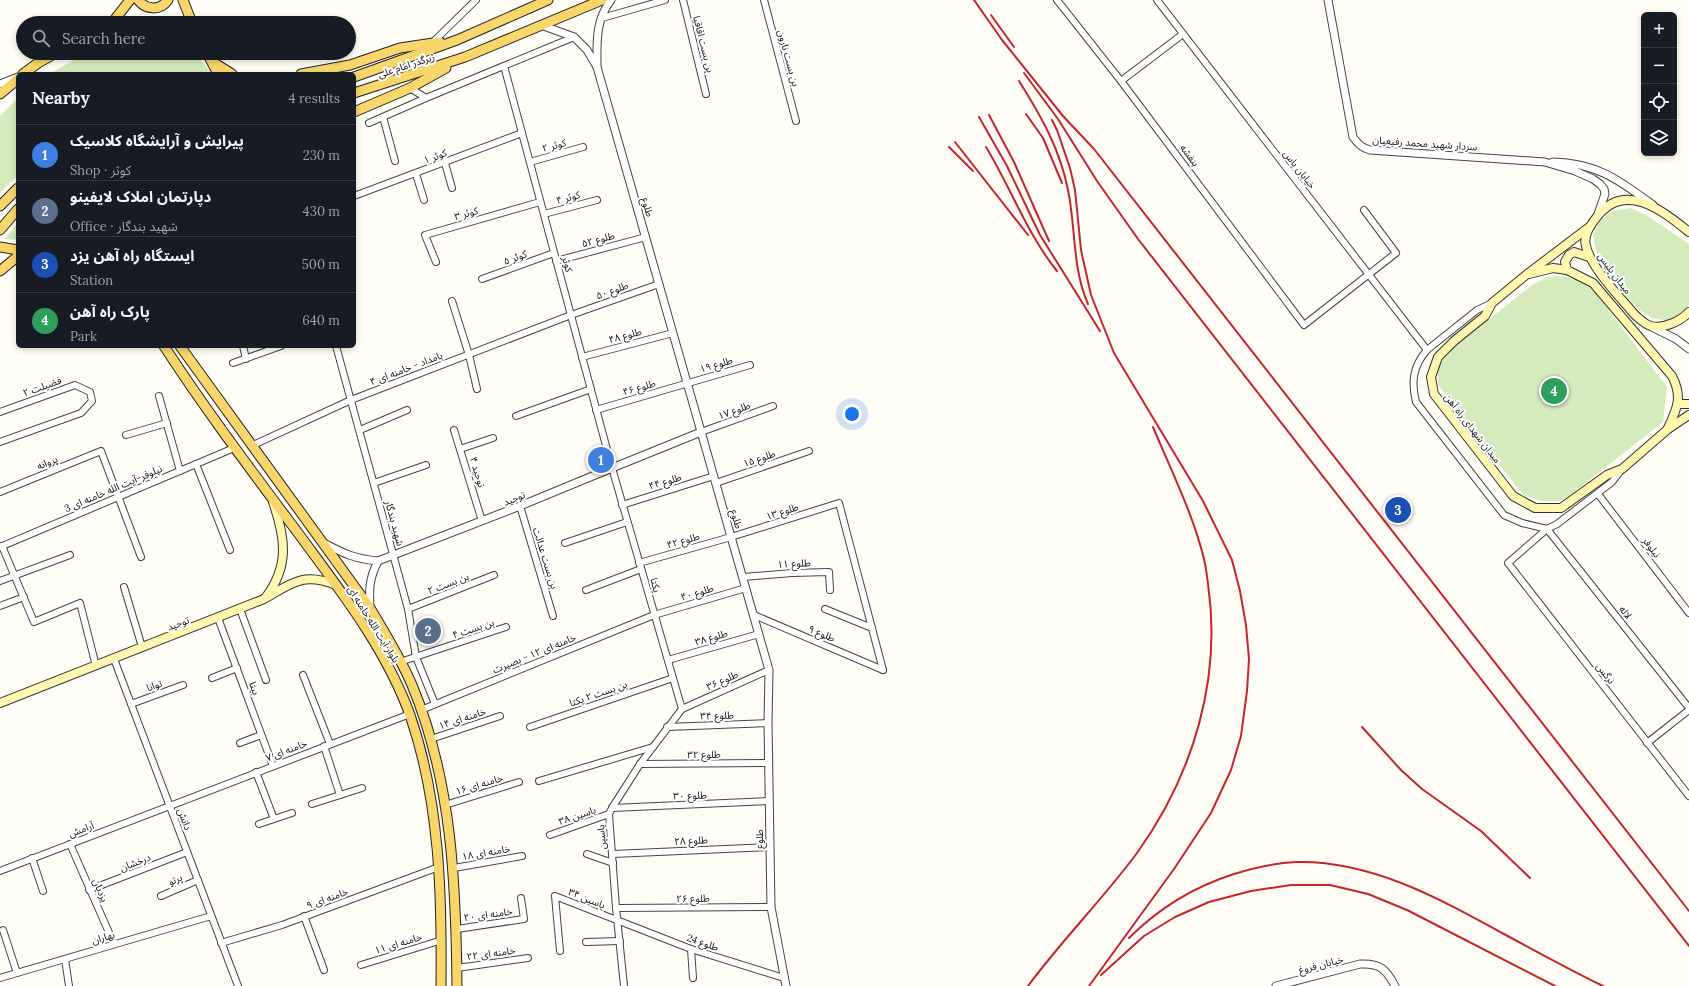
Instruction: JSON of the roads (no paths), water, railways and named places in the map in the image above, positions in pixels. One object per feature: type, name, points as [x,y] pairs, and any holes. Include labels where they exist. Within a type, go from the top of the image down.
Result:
[{"type":"main road","points":[[117,16],[130,0]]},
{"type":"main road","points":[[138,0],[146,7],[152,8],[163,5],[168,0]]},
{"type":"main road","points":[[184,0],[190,16]]},
{"type":"main road","points":[[312,72],[350,65],[400,48],[457,40],[548,0]]},
{"type":"main road","points":[[356,112],[410,88],[465,57],[602,0]]},
{"type":"main road","name":"زیرگذر امام علی","points":[[356,76],[457,40]]},
{"type":"main road","name":"زیرگذر امام علی","points":[[356,92],[465,57]]},
{"type":"main road","points":[[26,72],[45,60]]},
{"type":"main road","points":[[213,62],[217,72]]},
{"type":"main road","points":[[213,62],[229,72]]},
{"type":"main road","points":[[0,94],[16,80]]},
{"type":"main road","points":[[0,206],[16,190]]},
{"type":"main road","points":[[1588,228],[1598,215],[1614,202],[1626,199],[1639,200],[1663,212],[1689,232]]},
{"type":"main road","points":[[0,230],[16,211]]},
{"type":"main road","name":"میدان پلیس","points":[[1588,228],[1585,244],[1589,257],[1635,315],[1644,323],[1652,326]]},
{"type":"main road","name":"میدان شهدای راه آهن","points":[[1588,228],[1492,303],[1485,316],[1454,341],[1438,357],[1432,377],[1434,394],[1513,496],[1535,508],[1561,508],[1607,475],[1622,469],[1668,429],[1689,415]]},
{"type":"main road","points":[[0,247],[16,250]]},
{"type":"main road","points":[[1567,270],[1565,262],[1569,254],[1574,252],[1589,257]]},
{"type":"main road","points":[[0,271],[16,258]]},
{"type":"main road","points":[[1526,275],[1553,268],[1567,270],[1593,283],[1672,376],[1676,386],[1678,404],[1668,429]]},
{"type":"main road","points":[[1652,326],[1673,324],[1684,318],[1689,312]]},
{"type":"main road","name":"بلوار آیت الله خامنه ای","points":[[165,348],[234,448],[336,585],[376,645],[391,672],[410,714],[428,783],[439,867],[442,940],[441,986]]},
{"type":"main road","name":"بلوار آیت الله خامنه ای","points":[[181,348],[251,446],[370,608],[412,684],[431,739],[441,779],[445,805],[454,868],[457,929],[457,986]]},
{"type":"main road","points":[[1678,404],[1689,404]]},
{"type":"main road","points":[[264,599],[277,580],[284,551],[281,525],[272,499]]},
{"type":"main road","name":"توحید","points":[[0,703],[240,609],[264,599],[301,579],[314,578],[336,585]]},
{"type":"street","points":[[432,44],[476,0]]},
{"type":"street","points":[[597,67],[597,32],[606,7],[611,0]]},
{"type":"street","points":[[602,18],[665,0]]},
{"type":"street","name":"بن بست اقاقیا","points":[[683,0],[706,94]]},
{"type":"street","name":"بن بست نارون","points":[[764,0],[796,120]]},
{"type":"street","name":"بنفشه","points":[[1057,0],[1121,81],[1304,325],[1369,275]]},
{"type":"street","name":"خیابان یاس","points":[[1156,0],[1427,350]]},
{"type":"street","name":"سردار شهید محمد رفیعیان","points":[[1328,0],[1353,137],[1364,148],[1545,162],[1593,179],[1600,184],[1604,189],[1605,194],[1598,215]]},
{"type":"street","points":[[541,25],[574,37],[587,50],[597,67]]},
{"type":"street","points":[[1121,81],[1183,34]]},
{"type":"street","points":[[369,123],[574,37]]},
{"type":"street","name":"کوثر","points":[[504,66],[612,468]]},
{"type":"street","name":"طلوع","points":[[597,67],[769,670],[768,723],[770,907],[786,986]]},
{"type":"street","points":[[0,84],[16,79]]},
{"type":"street","points":[[410,88],[426,98]]},
{"type":"street","points":[[383,117],[396,161]]},
{"type":"street","name":"کوثر ۱","points":[[356,195],[522,133]]},
{"type":"street","name":"کوثر ۲","points":[[530,162],[584,147]]},
{"type":"street","points":[[1545,162],[1579,164],[1598,170],[1613,177],[1663,212]]},
{"type":"street","points":[[445,163],[452,188]]},
{"type":"street","points":[[416,174],[424,200]]},
{"type":"street","name":"کوثر ۴","points":[[544,214],[597,200]]},
{"type":"street","name":"کوثر ۳","points":[[436,262],[425,235],[540,202]]},
{"type":"street","points":[[1364,210],[1396,253],[1369,275]]},
{"type":"street","name":"طلوع ۵۲","points":[[556,261],[646,237]]},
{"type":"street","name":"کوثر ۵","points":[[482,279],[554,253]]},
{"type":"street","name":"طلوع ۵۰","points":[[571,315],[659,284]]},
{"type":"street","points":[[452,301],[469,354],[477,389]]},
{"type":"street","points":[[1492,303],[1477,310],[1427,350],[1415,368],[1413,381],[1416,402],[1504,515],[1522,523],[1547,529],[1557,524],[1598,494],[1612,482],[1622,469]]},
{"type":"street","name":"بامداد - خامنه ای ۴","points":[[251,446],[351,400],[571,315]]},
{"type":"street","points":[[1652,326],[1672,337],[1689,349]]},
{"type":"street","name":"طلوع ۴۸","points":[[582,357],[673,332]]},
{"type":"street","points":[[243,348],[246,359]]},
{"type":"street","points":[[233,363],[276,348]]},
{"type":"street","name":"شهید بندگار","points":[[337,348],[394,554],[408,609],[416,657],[434,704]]},
{"type":"street","name":"طلوع ۱۹","points":[[687,383],[750,365]]},
{"type":"street","name":"طلوع ۴۶","points":[[596,410],[687,383]]},
{"type":"street","name":"فضیلت ۲","points":[[0,412],[76,385],[90,392],[92,401],[81,413],[0,442]]},
{"type":"street","points":[[516,416],[591,389]]},
{"type":"street","points":[[159,396],[180,471]]},
{"type":"street","name":"طلوع ۱۷","points":[[702,432],[772,406]]},
{"type":"street","points":[[360,430],[407,410]]},
{"type":"street","points":[[126,434],[167,423]]},
{"type":"street","name":"توحید ۴","points":[[454,430],[482,521]]},
{"type":"street","name":"توحید","points":[[378,561],[520,506],[702,432]]},
{"type":"street","points":[[460,448],[493,438]]},
{"type":"street","name":"نیلوفر-آیت الله خامنه ای 3","points":[[1,547],[234,448]]},
{"type":"street","name":"پروانه","points":[[0,492],[102,451],[119,497]]},
{"type":"street","name":"طلوع ۱۵","points":[[715,480],[808,451]]},
{"type":"street","points":[[196,464],[230,550]]},
{"type":"street","points":[[374,483],[426,465]]},
{"type":"street","name":"یکتا","points":[[612,468],[682,709]]},
{"type":"street","name":"طلوع ۴۴","points":[[622,505],[715,480]]},
{"type":"street","name":"نیلوفر","points":[[1598,494],[1689,613]]},
{"type":"street","points":[[119,497],[141,557]]},
{"type":"street","name":"طلوع ۱۳","points":[[732,537],[839,503],[872,628]]},
{"type":"street","name":"بن بست عدالت","points":[[520,506],[553,616]]},
{"type":"street","points":[[565,542],[627,522]]},
{"type":"street","name":"نرگس","points":[[1547,529],[1508,563],[1689,796]]},
{"type":"street","name":"لاله","points":[[1547,529],[1689,709]]},
{"type":"street","name":"طلوع ۴۲","points":[[586,590],[640,566],[732,537]]},
{"type":"street","points":[[322,542],[344,554],[362,560],[378,561],[372,572],[369,586],[370,608]]},
{"type":"street","points":[[1,547],[15,575],[34,622],[80,603],[96,666]]},
{"type":"street","points":[[0,581],[70,555]]},
{"type":"street","name":"طلوع ۱۱","points":[[743,577],[829,572],[830,590]]},
{"type":"street","name":"بن بست ۲","points":[[408,609],[494,575]]},
{"type":"street","points":[[124,587],[142,647]]},
{"type":"street","name":"طلوع ۴۰","points":[[654,615],[746,588]]},
{"type":"street","points":[[0,606],[24,597]]},
{"type":"street","points":[[240,609],[266,680]]},
{"type":"street","points":[[826,609],[872,628]]},
{"type":"street","name":"خامنه ای ۱۲ - بصیرت","points":[[421,710],[654,615]]},
{"type":"street","name":"طلوع ۹","points":[[754,616],[882,670],[872,628]]},
{"type":"street","name":"بیتا","points":[[218,618],[272,766]]},
{"type":"street","name":"بن بست ۴","points":[[400,662],[506,627]]},
{"type":"street","name":"طلوع ۳۸","points":[[668,660],[759,634]]},
{"type":"street","name":"دانش","points":[[114,659],[238,986]]},
{"type":"street","points":[[212,678],[237,668]]},
{"type":"street","name":"طلوع ۳۶","points":[[682,709],[769,670]]},
{"type":"street","points":[[303,675],[327,745],[340,795]]},
{"type":"street","name":"بن بست ۲ یکتا","points":[[530,727],[673,678]]},
{"type":"street","name":"توانا","points":[[131,704],[183,685]]},
{"type":"street","points":[[611,811],[640,764],[682,709]]},
{"type":"street","points":[[1647,742],[1689,709]]},
{"type":"street","name":"خامنه ای ۷","points":[[170,806],[410,714]]},
{"type":"street","name":"خامنه ای ۱۴","points":[[431,739],[500,716]]},
{"type":"street","name":"طلوع ۳۴","points":[[668,727],[768,723]]},
{"type":"street","points":[[240,743],[261,735]]},
{"type":"street","points":[[539,781],[653,746]]},
{"type":"street","name":"طلوع ۳۲","points":[[640,764],[769,763]]},
{"type":"street","points":[[256,772],[274,820]]},
{"type":"street","name":"خامنه ای ۱۶","points":[[445,805],[519,782]]},
{"type":"street","points":[[312,804],[362,788]]},
{"type":"street","name":"طلوع ۳۰","points":[[611,811],[769,801]]},
{"type":"street","name":"آرامش","points":[[0,871],[170,806]]},
{"type":"street","name":"یاسین ۳۸","points":[[550,835],[611,811]]},
{"type":"street","name":"یاسین","points":[[611,811],[616,908],[624,986]]},
{"type":"street","points":[[259,824],[292,813]]},
{"type":"street","name":"یزدیان","points":[[70,844],[114,944]]},
{"type":"street","name":"طلوع ۲۸","points":[[613,854],[769,847]]},
{"type":"street","name":"درخشان","points":[[89,890],[187,852]]},
{"type":"street","points":[[587,854],[613,863]]},
{"type":"street","name":"خامنه ای ۱۸","points":[[454,868],[522,856]]},
{"type":"street","points":[[32,858],[43,891]]},
{"type":"street","name":"خامنه ای ۹","points":[[221,943],[304,916],[439,867]]},
{"type":"street","name":"پرتو","points":[[161,896],[198,880]]},
{"type":"street","name":"یاسین ۳۴","points":[[560,951],[555,896],[618,921]]},
{"type":"street","name":"خامنه ای ۲۰","points":[[457,929],[524,919],[521,898]]},
{"type":"street","name":"طلوع ۲۶","points":[[616,908],[770,907]]},
{"type":"street","name":"بهاران","points":[[0,978],[211,916]]},
{"type":"street","points":[[304,916],[324,970]]},
{"type":"street","name":"طلوع 24","points":[[618,921],[691,949],[784,978]]},
{"type":"street","points":[[3,930],[17,973]]},
{"type":"street","name":"خامنه ای ۱۱","points":[[361,965],[442,940]]},
{"type":"street","points":[[586,942],[620,941]]},
{"type":"street","points":[[691,949],[693,978]]},
{"type":"street","name":"خامنه ای ۲۲","points":[[457,968],[528,958]]},
{"type":"street","points":[[65,959],[69,986]]},
{"type":"street","name":"خیابان فروغ","points":[[1276,986],[1360,964],[1371,963],[1388,973],[1395,986]]},
{"type":"railway","points":[[974,0],[1002,40],[1063,116],[1094,149],[1689,911]]},
{"type":"railway","points":[[991,15],[1014,47]]},
{"type":"railway","points":[[1024,73],[1058,119],[1097,181],[1138,239],[1689,946]]},
{"type":"railway","points":[[1019,81],[1049,133],[1060,161],[1068,190],[1079,276],[1088,304]]},
{"type":"railway","points":[[1026,114],[1043,138],[1062,183]]},
{"type":"railway","points":[[989,115],[1014,162],[1049,241]]},
{"type":"railway","points":[[979,117],[1007,166],[1040,235],[1100,331]]},
{"type":"railway","points":[[1052,120],[1070,168],[1075,190],[1081,250],[1091,295],[1114,353],[1203,501],[1232,560],[1240,591],[1246,625],[1249,659],[1247,691],[1241,736],[1231,770],[1211,813],[1174,869],[1089,986]]},
{"type":"railway","points":[[955,142],[1028,235]]},
{"type":"railway","points":[[949,147],[973,171]]},
{"type":"railway","points":[[986,147],[1037,242],[1057,271]]},
{"type":"railway","points":[[1028,986],[1124,870],[1157,823],[1174,791],[1188,759],[1199,725],[1211,655],[1211,620],[1208,584],[1204,559],[1194,525],[1153,427]]},
{"type":"railway","points":[[1362,727],[1401,770],[1422,789],[1481,831],[1530,878]]},
{"type":"railway","points":[[1129,938],[1152,917],[1177,900],[1219,879],[1272,865],[1296,862],[1324,863],[1351,867],[1378,875],[1430,895],[1603,986]]},
{"type":"railway","points":[[1101,975],[1144,936],[1175,917],[1209,902],[1251,891],[1291,885],[1330,885],[1368,894],[1407,910],[1555,986]]},
{"type":"place","name":"پارک راه آهن","points":[[1554,391]]},
{"type":"place","name":"پیرایش و آرایشگاه کلاسیک","points":[[601,460]]},
{"type":"place","name":"ایستگاه راه آهن یزد","points":[[1398,510]]},
{"type":"place","name":"دپارتمان املاک لایفینو","points":[[428,631]]}]
